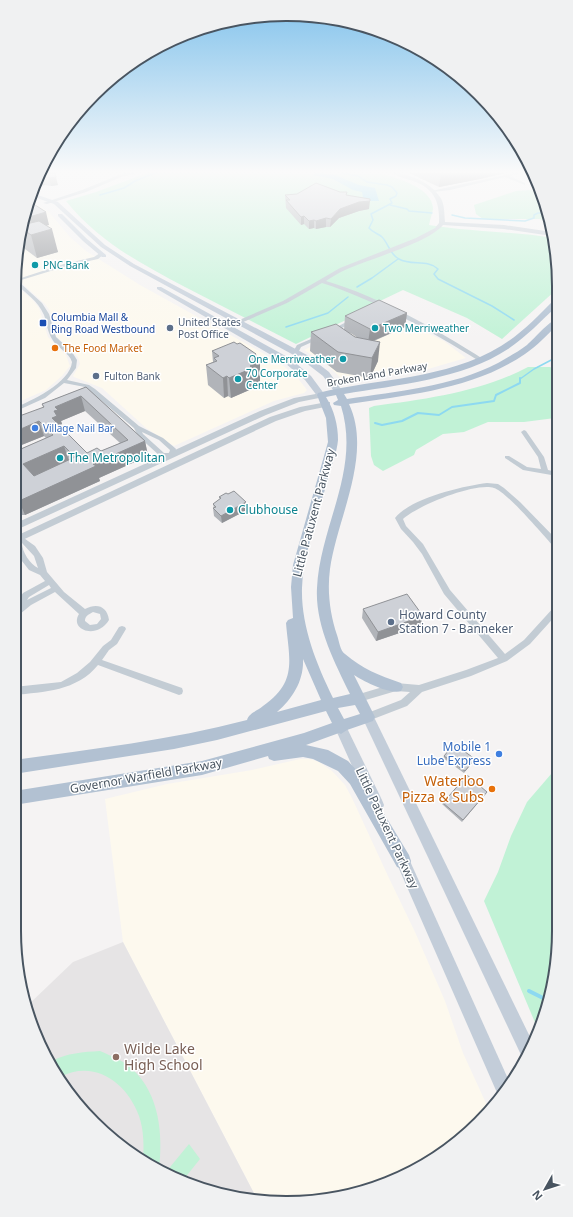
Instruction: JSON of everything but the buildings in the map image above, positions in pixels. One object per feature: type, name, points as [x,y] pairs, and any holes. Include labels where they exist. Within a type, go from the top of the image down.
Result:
[{"type":"main road","name":"Little Patuxent Parkway","points":[[74,230],[84,240],[113,262],[288,361],[308,378],[324,400],[333,428],[333,442],[299,564],[295,584],[296,608],[301,634],[309,660],[403,861],[502,1085]]},
{"type":"main road","name":"Little Patuxent Parkway","points":[[87,230],[110,251],[171,286],[296,352],[326,374],[342,396],[352,428],[353,456],[330,544],[322,584],[323,608],[328,631],[336,654],[359,698],[526,1046]]},
{"type":"main road","points":[[159,288],[171,286]]},
{"type":"main road","points":[[159,288],[176,292],[212,308]]},
{"type":"main road","name":"Broken Land Parkway","points":[[324,400],[432,375],[480,360],[513,342],[552,307]]},
{"type":"main road","points":[[200,312],[226,322],[236,324],[239,322]]},
{"type":"main road","name":"Broken Land Parkway","points":[[342,396],[441,385],[479,374],[502,364],[519,354],[536,342],[552,326]]},
{"type":"main road","points":[[233,331],[240,329],[248,330],[272,339]]},
{"type":"main road","points":[[230,731],[262,715],[275,706],[294,680],[296,672],[296,654],[291,609],[295,584]]},
{"type":"main road","points":[[336,654],[353,670],[365,677],[396,687]]},
{"type":"main road","points":[[21,766],[195,739],[230,731],[329,703],[359,698]]},
{"type":"main road","name":"Governor Warfield Parkway","points":[[21,797],[202,768],[245,757],[341,728],[368,717]]},
{"type":"main road","points":[[245,757],[303,751],[323,755],[343,766],[356,779],[403,861]]},
{"type":"street","points":[[239,322],[285,302],[349,266],[407,244],[434,230]]},
{"type":"street","points":[[523,230],[547,233]]},
{"type":"street","points":[[21,279],[96,258],[110,251]]},
{"type":"street","points":[[321,281],[347,289],[380,307],[440,334],[480,360]]},
{"type":"street","points":[[21,287],[43,307],[54,339],[74,361],[72,370],[50,393],[21,407]]},
{"type":"street","points":[[296,352],[299,346],[356,319]]},
{"type":"street","points":[[63,381],[86,386],[136,428],[161,439],[173,449],[172,455],[162,455],[140,435],[136,428]]},
{"type":"street","name":"Broken Land Parkway","points":[[21,525],[273,408],[297,400],[324,400]]},
{"type":"street","name":"Broken Land Parkway","points":[[21,535],[273,419],[324,400]]},
{"type":"street","points":[[524,432],[541,457],[545,472]]},
{"type":"street","points":[[507,456],[525,469],[552,473]]},
{"type":"street","points":[[504,659],[447,592],[439,581],[420,546],[400,524],[399,518],[404,513],[437,496],[492,485],[504,492],[552,540]]},
{"type":"street","points":[[21,541],[28,544],[42,562],[43,573]]},
{"type":"street","points":[[21,554],[32,568],[43,573],[52,585],[84,613]]},
{"type":"street","points":[[21,602],[52,585]]},
{"type":"street","points":[[21,608],[52,585]]},
{"type":"street","points":[[368,717],[404,702],[420,689],[468,674],[504,659],[527,642],[552,615]]},
{"type":"street","points":[[21,690],[62,685],[80,676],[96,661],[106,648],[114,642],[122,628]]},
{"type":"street","points":[[96,661],[179,691]]},
{"type":"street","points":[[359,698],[396,687],[420,689]]},
{"type":"shaded area","points":[[27,230],[64,230],[86,251],[140,285],[277,361],[296,376],[307,390],[304,393],[274,401],[174,446],[146,428],[102,388],[73,376],[80,364],[78,357],[56,336],[50,311],[45,304],[21,283],[23,252]]},
{"type":"shaded area","points":[[21,290],[31,298],[39,308],[48,337],[66,355],[70,366],[62,376],[46,390],[21,401]]},
{"type":"shaded area","points":[[382,311],[444,341],[466,358],[428,369],[348,382],[343,380],[325,363],[304,350]]},
{"type":"shaded area","points":[[300,759],[310,759],[319,762],[332,771],[345,785],[415,932],[445,1001],[463,1053],[487,1105],[462,1130],[448,1141],[404,1169],[372,1182],[338,1191],[321,1194],[286,1196],[254,1194],[123,942],[105,799],[167,784],[252,770]]},
{"type":"shaded area","name":"Wilde Lake High School","points":[[123,942],[254,1194],[235,1191],[201,1182],[169,1169],[139,1151],[111,1130],[87,1106],[76,1092],[48,1048],[31,1002],[73,962]]},
{"type":"green space","points":[[94,230],[470,230],[522,234],[547,237],[550,252],[552,294],[502,339],[467,318],[403,290],[380,301],[373,307],[296,344],[152,269],[106,240]]},
{"type":"green space","points":[[528,367],[552,368],[552,418],[524,422],[488,422],[464,432],[443,434],[416,450],[414,455],[383,471],[374,465],[371,456],[369,408],[453,393],[492,383]]},
{"type":"green space","points":[[552,773],[552,930],[550,965],[543,999],[535,1023],[484,901],[498,872],[511,836],[527,802]]},
{"type":"green space","points":[[100,1051],[117,1058],[132,1069],[149,1090],[158,1116],[160,1129],[160,1163],[144,1154],[142,1127],[139,1116],[127,1093],[118,1084],[108,1077],[85,1071],[73,1072],[64,1075],[55,1060],[81,1052]]},
{"type":"green space","points":[[189,1144],[200,1159],[186,1176],[169,1169]]},
{"type":"waterway","points":[[371,230],[382,237],[391,252],[399,259],[434,266],[438,269],[434,274],[438,279],[492,306],[514,320]]},
{"type":"waterway","points":[[357,287],[398,259]]},
{"type":"waterway","points":[[286,327],[328,313],[348,297]]},
{"type":"waterway","points":[[520,379],[534,369],[552,360]]},
{"type":"waterway","points":[[375,423],[382,425],[402,421],[418,413],[439,415],[452,407],[494,401],[496,395],[520,383],[520,379]]},
{"type":"waterway","points":[[529,991],[543,998]]},
{"type":"place","name":"PNC Bank","points":[[35,265]]},
{"type":"place","name":"Columbia Mall & Ring Road Westbound","points":[[43,323]]},
{"type":"place","name":"United States Post Office","points":[[170,328]]},
{"type":"place","name":"Two Merriweather","points":[[375,328]]},
{"type":"place","name":"The Food Market","points":[[55,348]]},
{"type":"place","name":"One Merriweather","points":[[343,359]]},
{"type":"place","name":"Fulton Bank","points":[[96,376]]},
{"type":"place","name":"70 Corporate Center","points":[[238,379]]},
{"type":"place","name":"Village Nail Bar","points":[[35,428]]},
{"type":"place","name":"The Metropolitan","points":[[60,458]]},
{"type":"place","name":"Clubhouse","points":[[230,510]]},
{"type":"place","name":"Howard County Station 7 - Banneker","points":[[391,622]]},
{"type":"place","name":"Mobile 1 Lube Express","points":[[499,754]]},
{"type":"place","name":"Waterloo Pizza & Subs","points":[[492,789]]},
{"type":"place","name":"Wilde Lake High School","points":[[116,1057]]}]
